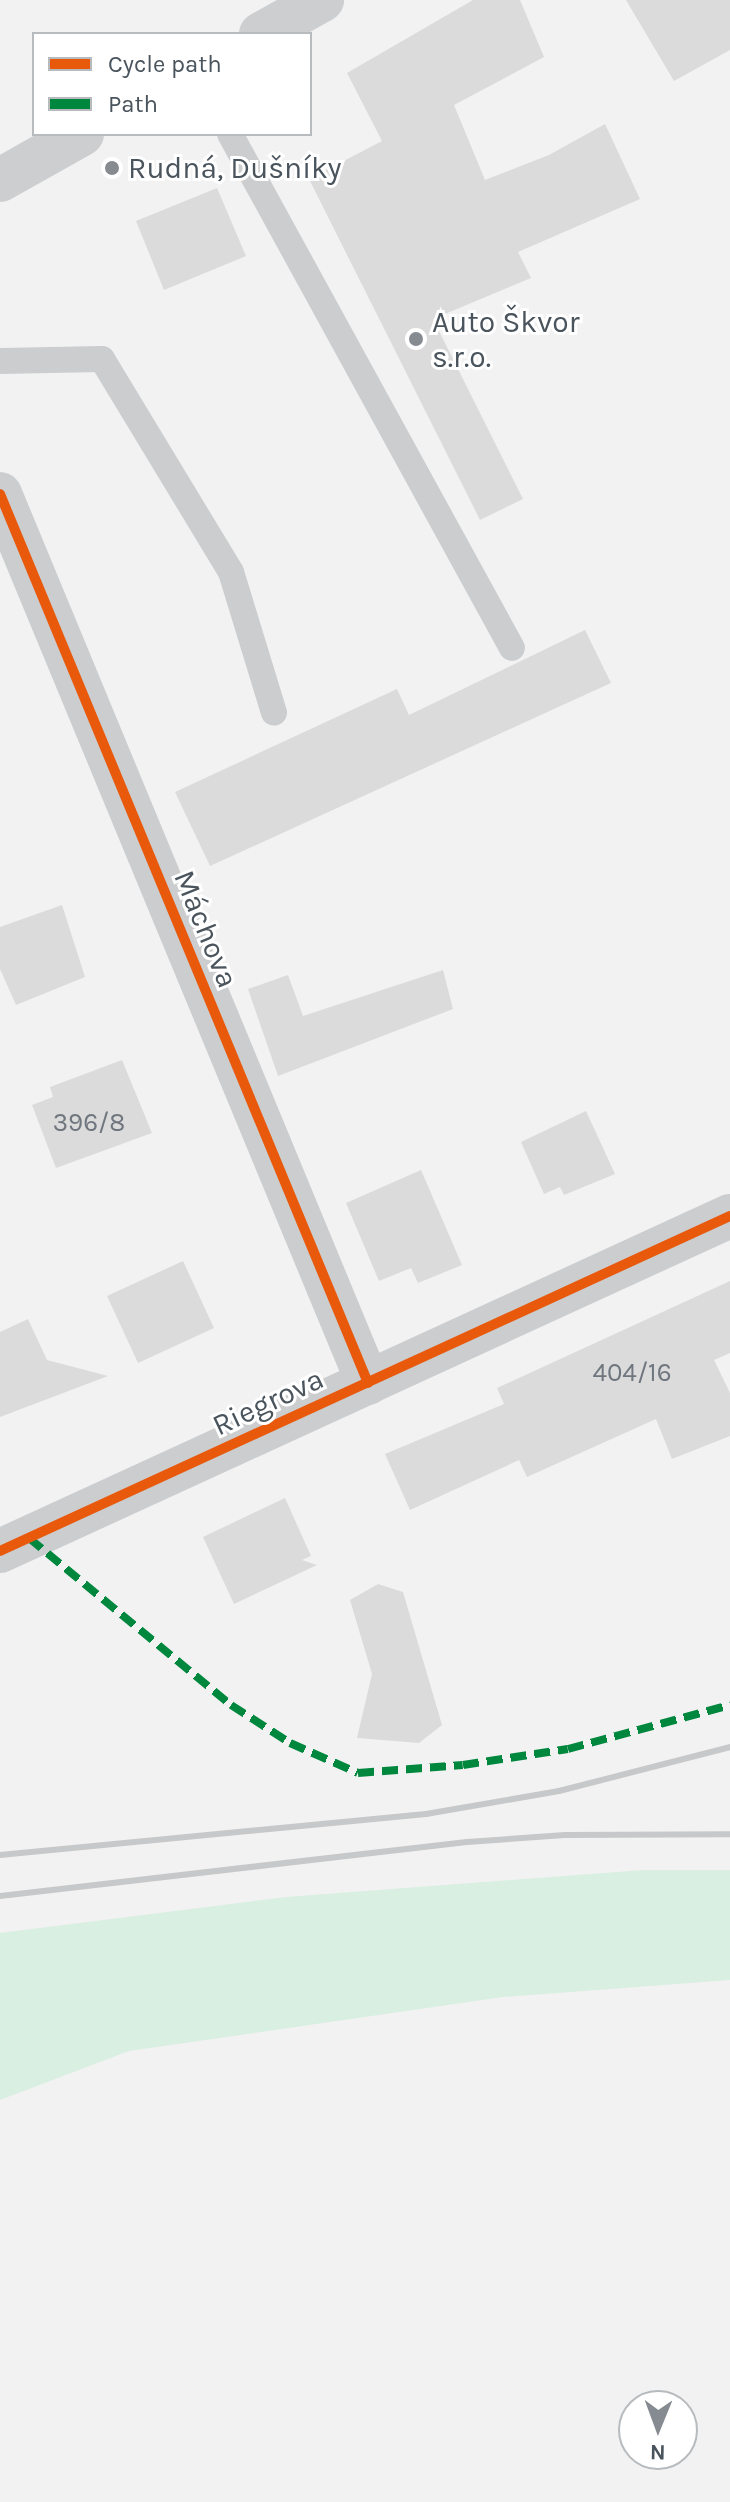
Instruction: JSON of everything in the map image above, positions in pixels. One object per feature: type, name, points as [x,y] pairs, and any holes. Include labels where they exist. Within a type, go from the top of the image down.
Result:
[{"type":"main road","points":[[265,32],[322,0]]},
{"type":"main road","points":[[0,180],[78,136]]},
{"type":"street","name":"Máchova","points":[[0,494],[368,1383]]},
{"type":"street","name":"Riegrova","points":[[0,1551],[730,1216]]},
{"type":"lane","points":[[231,136],[512,648]]},
{"type":"lane","points":[[0,361],[102,359],[231,572],[274,713]]},
{"type":"green space","points":[[643,1870],[730,1870],[730,1980],[503,1997],[129,2051],[0,2100],[0,1933],[286,1897]]},
{"type":"building","points":[[473,0],[520,0],[544,57],[454,105],[485,180],[549,155],[605,124],[640,199],[518,252],[531,278],[433,319],[523,499],[480,520],[309,179],[382,141],[347,73]]},
{"type":"building","points":[[626,0],[730,0],[730,50],[674,81]]},
{"type":"building","points":[[217,188],[246,256],[164,290],[136,221]]},
{"type":"building","points":[[585,630],[611,683],[210,866],[175,792],[397,689],[409,715]]},
{"type":"building","points":[[62,905],[85,977],[16,1005],[0,969],[0,927]]},
{"type":"building","points":[[443,970],[453,1009],[278,1076],[248,989],[288,975],[303,1016]]},
{"type":"building","points":[[122,1060],[152,1133],[56,1168],[32,1105],[53,1097],[50,1087]]},
{"type":"building","points":[[586,1111],[615,1174],[564,1195],[560,1187],[544,1194],[521,1142]]},
{"type":"building","points":[[421,1170],[462,1265],[418,1283],[411,1268],[379,1281],[346,1203]]},
{"type":"building","points":[[183,1261],[214,1328],[138,1363],[107,1296]]},
{"type":"building","points":[[730,1281],[730,1353],[714,1360],[730,1393],[730,1436],[672,1459],[656,1419],[527,1477],[519,1460],[410,1510],[385,1454],[504,1404],[497,1388]]},
{"type":"building","points":[[28,1319],[47,1360],[108,1376],[0,1417],[0,1332]]},
{"type":"building","points":[[285,1498],[311,1556],[302,1560],[317,1565],[234,1604],[203,1537]]},
{"type":"building","points":[[378,1584],[403,1592],[442,1725],[419,1743],[357,1738],[372,1674],[350,1600]]},
{"type":"railway","points":[[0,1855],[426,1814],[559,1791],[730,1747]]},
{"type":"railway","points":[[0,1896],[467,1842],[565,1835],[730,1834]]},
{"type":"marked path","points":[[29,1538],[231,1705],[290,1743],[358,1773],[463,1765],[568,1749],[730,1705]]},
{"type":"cycle path","points":[[0,494],[368,1383]]},
{"type":"cycle path","points":[[0,1551],[730,1216]]},
{"type":"place","name":"Rudná, Dušníky","points":[[112,168]]},
{"type":"place","name":"Auto Škvor s.r.o.","points":[[416,339]]}]
